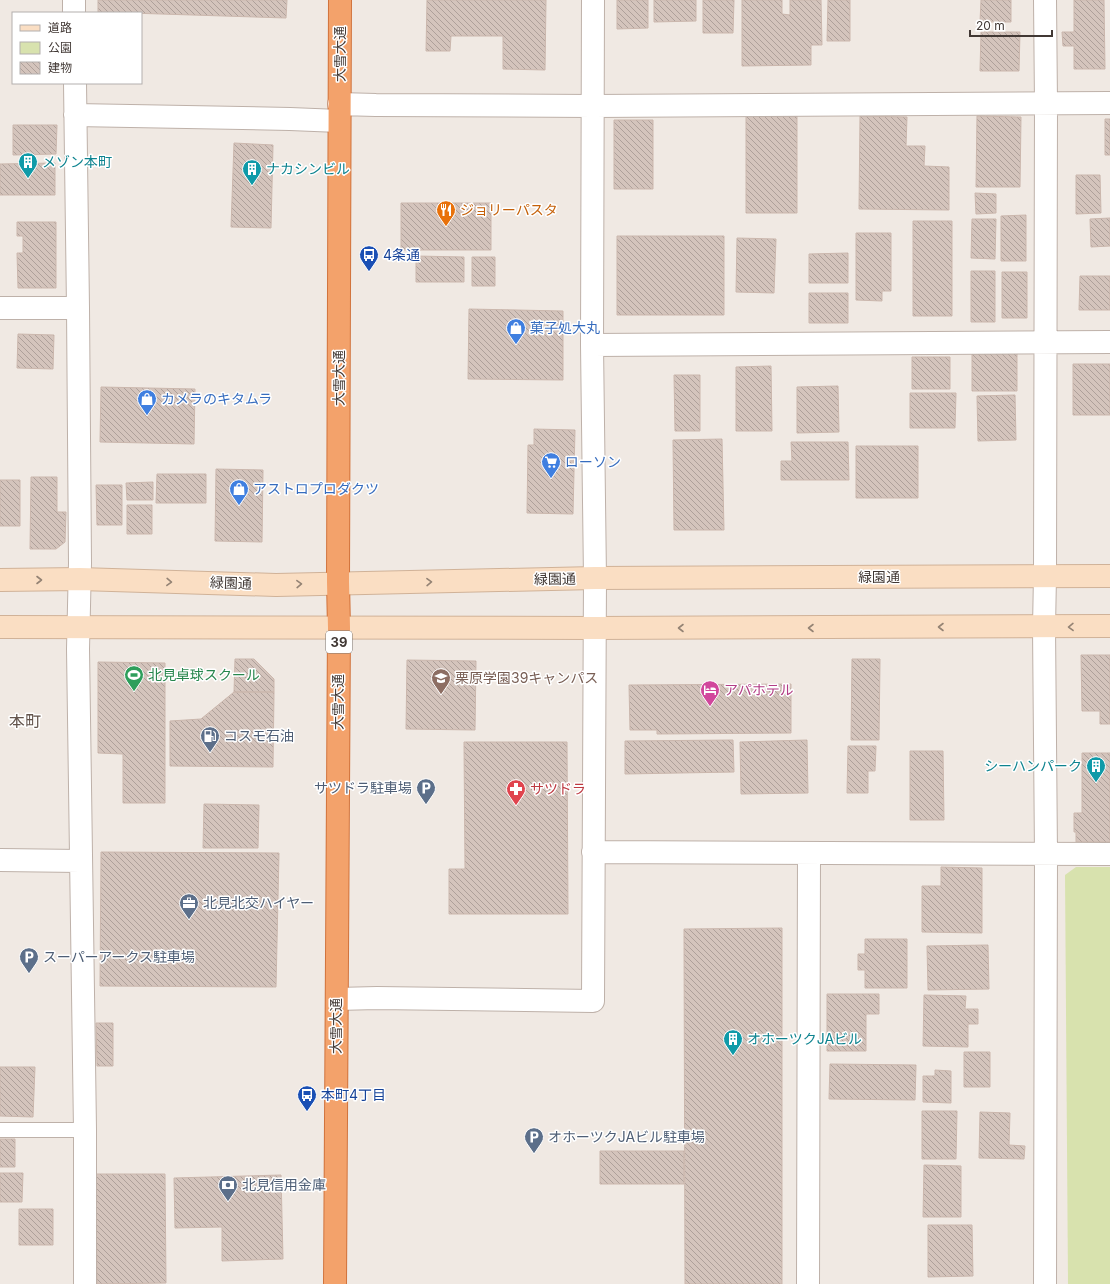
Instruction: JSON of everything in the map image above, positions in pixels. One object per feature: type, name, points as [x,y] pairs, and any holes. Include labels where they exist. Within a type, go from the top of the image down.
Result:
[{"type":"highway","name":"大雪大通","points":[[335,1284],[339,628],[340,0]]},
{"type":"street","points":[[74,0],[74,12]]},
{"type":"street","points":[[337,999],[378,998],[593,1001],[595,578],[592,345],[593,0]]},
{"type":"street","points":[[1045,0],[1045,1284]]},
{"type":"street","points":[[75,84],[78,308],[80,579],[78,649],[84,1130],[84,1284]]},
{"type":"street","points":[[75,115],[282,119],[339,113],[376,106],[1110,104]]},
{"type":"street","points":[[0,308],[78,308]]},
{"type":"street","points":[[592,345],[1110,342]]},
{"type":"street","name":"緑園通","points":[[0,580],[80,579],[276,585],[338,582],[400,583],[595,578],[1110,576]]},
{"type":"street","points":[[0,627],[595,628],[1110,626]]},
{"type":"street","points":[[593,852],[1046,855],[1110,854]]},
{"type":"street","points":[[808,1284],[809,853]]},
{"type":"street","points":[[0,860],[80,861]]},
{"type":"lane","points":[[0,1130],[84,1130]]},
{"type":"green space","points":[[1076,867],[1110,867],[1110,1284],[1068,1284],[1065,875]]},
{"type":"building","points":[[98,0],[287,0],[286,18],[142,13],[142,12],[98,12]]},
{"type":"building","points":[[427,0],[546,0],[545,70],[503,69],[503,36],[451,36],[450,51],[426,51]]},
{"type":"building","points":[[617,0],[648,0],[648,28],[617,29]]},
{"type":"building","points":[[654,0],[696,0],[696,21],[654,22]]},
{"type":"building","points":[[703,0],[734,0],[733,33],[703,33]]},
{"type":"building","points":[[742,0],[782,0],[782,14],[790,15],[790,0],[821,0],[822,45],[811,45],[811,65],[742,66]]},
{"type":"building","points":[[828,0],[850,0],[850,41],[827,41]]},
{"type":"building","points":[[981,0],[1011,0],[1011,22],[980,22]]},
{"type":"building","points":[[1074,0],[1104,0],[1105,69],[1074,69],[1074,46],[1063,46],[1062,32],[1074,32]]},
{"type":"building","points":[[981,32],[1020,32],[1019,71],[980,71]]},
{"type":"building","points":[[746,116],[797,116],[797,213],[746,213]]},
{"type":"building","points":[[860,116],[907,117],[906,146],[925,146],[924,166],[949,167],[949,210],[859,209]]},
{"type":"building","points":[[977,116],[1021,117],[1020,187],[976,187]]},
{"type":"building","points":[[1105,119],[1110,119],[1110,155],[1105,155]]},
{"type":"building","points":[[614,120],[653,120],[653,189],[614,189]]},
{"type":"building","points":[[13,125],[57,125],[56,154],[13,155]]},
{"type":"building","name":"ナカシンビル","points":[[234,143],[273,145],[271,228],[231,227]]},
{"type":"building","name":"メゾン本町","points":[[55,163],[55,195],[0,195],[0,164]]},
{"type":"building","points":[[1076,175],[1100,175],[1101,213],[1076,214]]},
{"type":"building","points":[[975,193],[996,194],[996,213],[976,214]]},
{"type":"building","name":"ジョリーパスタ","points":[[401,203],[491,203],[491,250],[401,250]]},
{"type":"building","points":[[1026,215],[1026,261],[1001,261],[1001,216]]},
{"type":"building","points":[[1110,218],[1110,246],[1091,247],[1090,219]]},
{"type":"building","points":[[972,219],[996,219],[995,259],[971,258]]},
{"type":"building","points":[[913,221],[952,221],[952,316],[913,316]]},
{"type":"building","points":[[17,222],[56,222],[56,288],[18,288],[17,253],[23,253],[23,236],[17,236]]},
{"type":"building","points":[[856,233],[891,233],[891,291],[882,291],[882,301],[856,300]]},
{"type":"building","points":[[617,236],[724,236],[724,315],[617,315]]},
{"type":"building","points":[[737,238],[776,239],[774,293],[736,292]]},
{"type":"building","points":[[848,253],[848,283],[809,283],[809,254]]},
{"type":"building","points":[[416,256],[464,257],[464,282],[416,282]]},
{"type":"building","points":[[472,257],[495,257],[495,286],[472,286]]},
{"type":"building","points":[[971,271],[995,271],[995,322],[971,322]]},
{"type":"building","points":[[1002,272],[1027,272],[1027,318],[1002,318]]},
{"type":"building","points":[[1080,276],[1110,276],[1110,310],[1079,310]]},
{"type":"building","points":[[809,293],[848,293],[848,323],[809,323]]},
{"type":"building","name":"菓子処大丸","points":[[469,309],[563,311],[563,380],[468,379]]},
{"type":"building","points":[[18,334],[54,335],[53,369],[17,368]]},
{"type":"building","points":[[972,352],[1017,352],[1017,391],[972,391]]},
{"type":"building","points":[[912,357],[950,357],[950,389],[912,389]]},
{"type":"building","points":[[1073,364],[1110,364],[1110,415],[1073,415]]},
{"type":"building","points":[[771,366],[772,431],[736,431],[736,367]]},
{"type":"building","points":[[674,375],[700,375],[700,431],[675,431]]},
{"type":"building","points":[[838,386],[839,432],[797,433],[797,387]]},
{"type":"building","name":"カメラのキタムラ","points":[[101,387],[195,389],[194,444],[100,442]]},
{"type":"building","points":[[910,393],[956,393],[955,428],[910,428]]},
{"type":"building","points":[[1015,395],[1016,440],[978,441],[977,396]]},
{"type":"building","name":"ローソン","points":[[534,429],[575,430],[573,514],[527,513],[528,445],[534,445]]},
{"type":"building","points":[[722,439],[724,530],[674,530],[673,440]]},
{"type":"building","points":[[791,442],[848,442],[849,480],[781,480],[781,461],[792,461]]},
{"type":"building","points":[[856,446],[918,446],[918,498],[856,498]]},
{"type":"building","name":"アストロプロダクツ","points":[[216,469],[263,470],[262,542],[215,541]]},
{"type":"building","points":[[157,474],[206,474],[206,503],[156,503]]},
{"type":"building","points":[[31,477],[57,477],[57,512],[66,512],[65,542],[56,549],[30,549]]},
{"type":"building","points":[[0,480],[20,480],[20,526],[0,526]]},
{"type":"building","points":[[153,482],[153,500],[127,500],[126,483]]},
{"type":"building","points":[[96,485],[122,485],[122,525],[97,525]]},
{"type":"building","points":[[127,505],[152,505],[152,534],[127,534]]},
{"type":"building","points":[[1081,655],[1110,655],[1110,724],[1100,724],[1100,711],[1082,711]]},
{"type":"building","points":[[235,659],[254,659],[274,679],[274,692],[234,692]]},
{"type":"building","points":[[852,659],[880,659],[879,740],[851,740]]},
{"type":"building","name":"栗原学園39キャンパス","points":[[407,660],[476,661],[475,730],[406,729]]},
{"type":"building","points":[[98,662],[165,663],[165,803],[123,803],[123,754],[98,753]]},
{"type":"building","name":"アパホテル","points":[[791,684],[791,733],[657,734],[657,730],[630,730],[629,685]]},
{"type":"building","points":[[234,692],[274,692],[273,767],[170,766],[170,721],[201,719]]},
{"type":"building","points":[[733,740],[734,772],[625,774],[625,741]]},
{"type":"building","points":[[807,740],[808,793],[741,794],[740,742]]},
{"type":"building","name":"サツドラ","points":[[464,742],[567,742],[568,914],[449,914],[449,869],[465,869]]},
{"type":"building","points":[[848,746],[876,746],[875,771],[868,771],[868,793],[847,793]]},
{"type":"building","points":[[910,751],[943,751],[944,820],[910,820]]},
{"type":"building","name":"シーハンパーク","points":[[1082,753],[1110,753],[1110,842],[1076,842],[1076,832],[1074,832],[1074,813],[1082,813]]},
{"type":"building","points":[[204,804],[259,805],[258,848],[203,848]]},
{"type":"building","name":"北見北交ハイヤー","points":[[101,852],[279,853],[276,987],[100,986]]},
{"type":"building","points":[[941,867],[982,868],[982,933],[922,932],[922,886],[941,886]]},
{"type":"building","name":"オホーツクJAビル","points":[[782,928],[782,1284],[685,1284],[684,929]]},
{"type":"building","points":[[865,939],[907,939],[907,988],[865,988],[865,970],[858,970],[858,954],[865,954]]},
{"type":"building","points":[[988,945],[989,989],[928,990],[927,946]]},
{"type":"building","points":[[827,994],[879,994],[879,1014],[866,1014],[866,1051],[827,1051]]},
{"type":"building","points":[[924,995],[966,996],[965,1009],[978,1009],[978,1024],[968,1024],[968,1047],[923,1046]]},
{"type":"building","points":[[96,1023],[113,1023],[113,1066],[97,1066]]},
{"type":"building","points":[[964,1052],[990,1052],[990,1087],[964,1087]]},
{"type":"building","points":[[830,1064],[916,1065],[915,1100],[829,1099]]},
{"type":"building","points":[[0,1067],[35,1067],[33,1117],[0,1116]]},
{"type":"building","points":[[935,1070],[951,1071],[951,1103],[923,1102],[923,1076],[935,1076]]},
{"type":"building","points":[[922,1111],[957,1111],[956,1159],[922,1159]]},
{"type":"building","points":[[980,1112],[1010,1113],[1009,1145],[1025,1146],[1024,1159],[979,1158]]},
{"type":"building","points":[[0,1139],[15,1139],[15,1167],[0,1167]]},
{"type":"building","points":[[600,1151],[684,1151],[684,1184],[600,1184]]},
{"type":"building","points":[[924,1165],[961,1166],[961,1217],[923,1217]]},
{"type":"building","points":[[0,1173],[23,1173],[22,1202],[0,1202]]},
{"type":"building","points":[[96,1174],[165,1174],[166,1283],[97,1284]]},
{"type":"building","name":"北見信用金庫","points":[[281,1175],[283,1259],[222,1261],[222,1227],[175,1228],[174,1178]]},
{"type":"building","points":[[19,1209],[53,1209],[53,1245],[19,1245]]},
{"type":"building","points":[[928,1225],[972,1225],[973,1276],[928,1277]]},
{"type":"place","name":"メゾン本町","points":[[28,179]]},
{"type":"place","name":"ナカシンビル","points":[[252,186]]},
{"type":"place","name":"ジョリーパスタ","points":[[446,227]]},
{"type":"place","name":"4条通","points":[[369,272]]},
{"type":"place","name":"菓子処大丸","points":[[516,345]]},
{"type":"place","name":"カメラのキタムラ","points":[[147,416]]},
{"type":"place","name":"ローソン","points":[[551,479]]},
{"type":"place","name":"アストロプロダクツ","points":[[239,506]]},
{"type":"place","name":"北見卓球スクール","points":[[134,692]]},
{"type":"place","name":"栗原学園39キャンパス","points":[[441,695]]},
{"type":"place","name":"アパホテル","points":[[710,707]]},
{"type":"place","name":"コスモ石油","points":[[210,753]]},
{"type":"place","name":"シーハンパーク","points":[[1096,783]]},
{"type":"place","name":"サツドラ駐車場","points":[[426,805]]},
{"type":"place","name":"サツドラ","points":[[516,806]]},
{"type":"place","name":"北見北交ハイヤー","points":[[189,920]]},
{"type":"place","name":"スーパーアークス駐車場","points":[[29,974]]},
{"type":"place","name":"オホーツクJAビル","points":[[733,1056]]},
{"type":"place","name":"本町4丁目","points":[[307,1112]]},
{"type":"place","name":"オホーツクJAビル駐車場","points":[[534,1154]]},
{"type":"place","name":"北見信用金庫","points":[[228,1202]]},
{"type":"district","name":"本町","points":[[25,721]]}]
